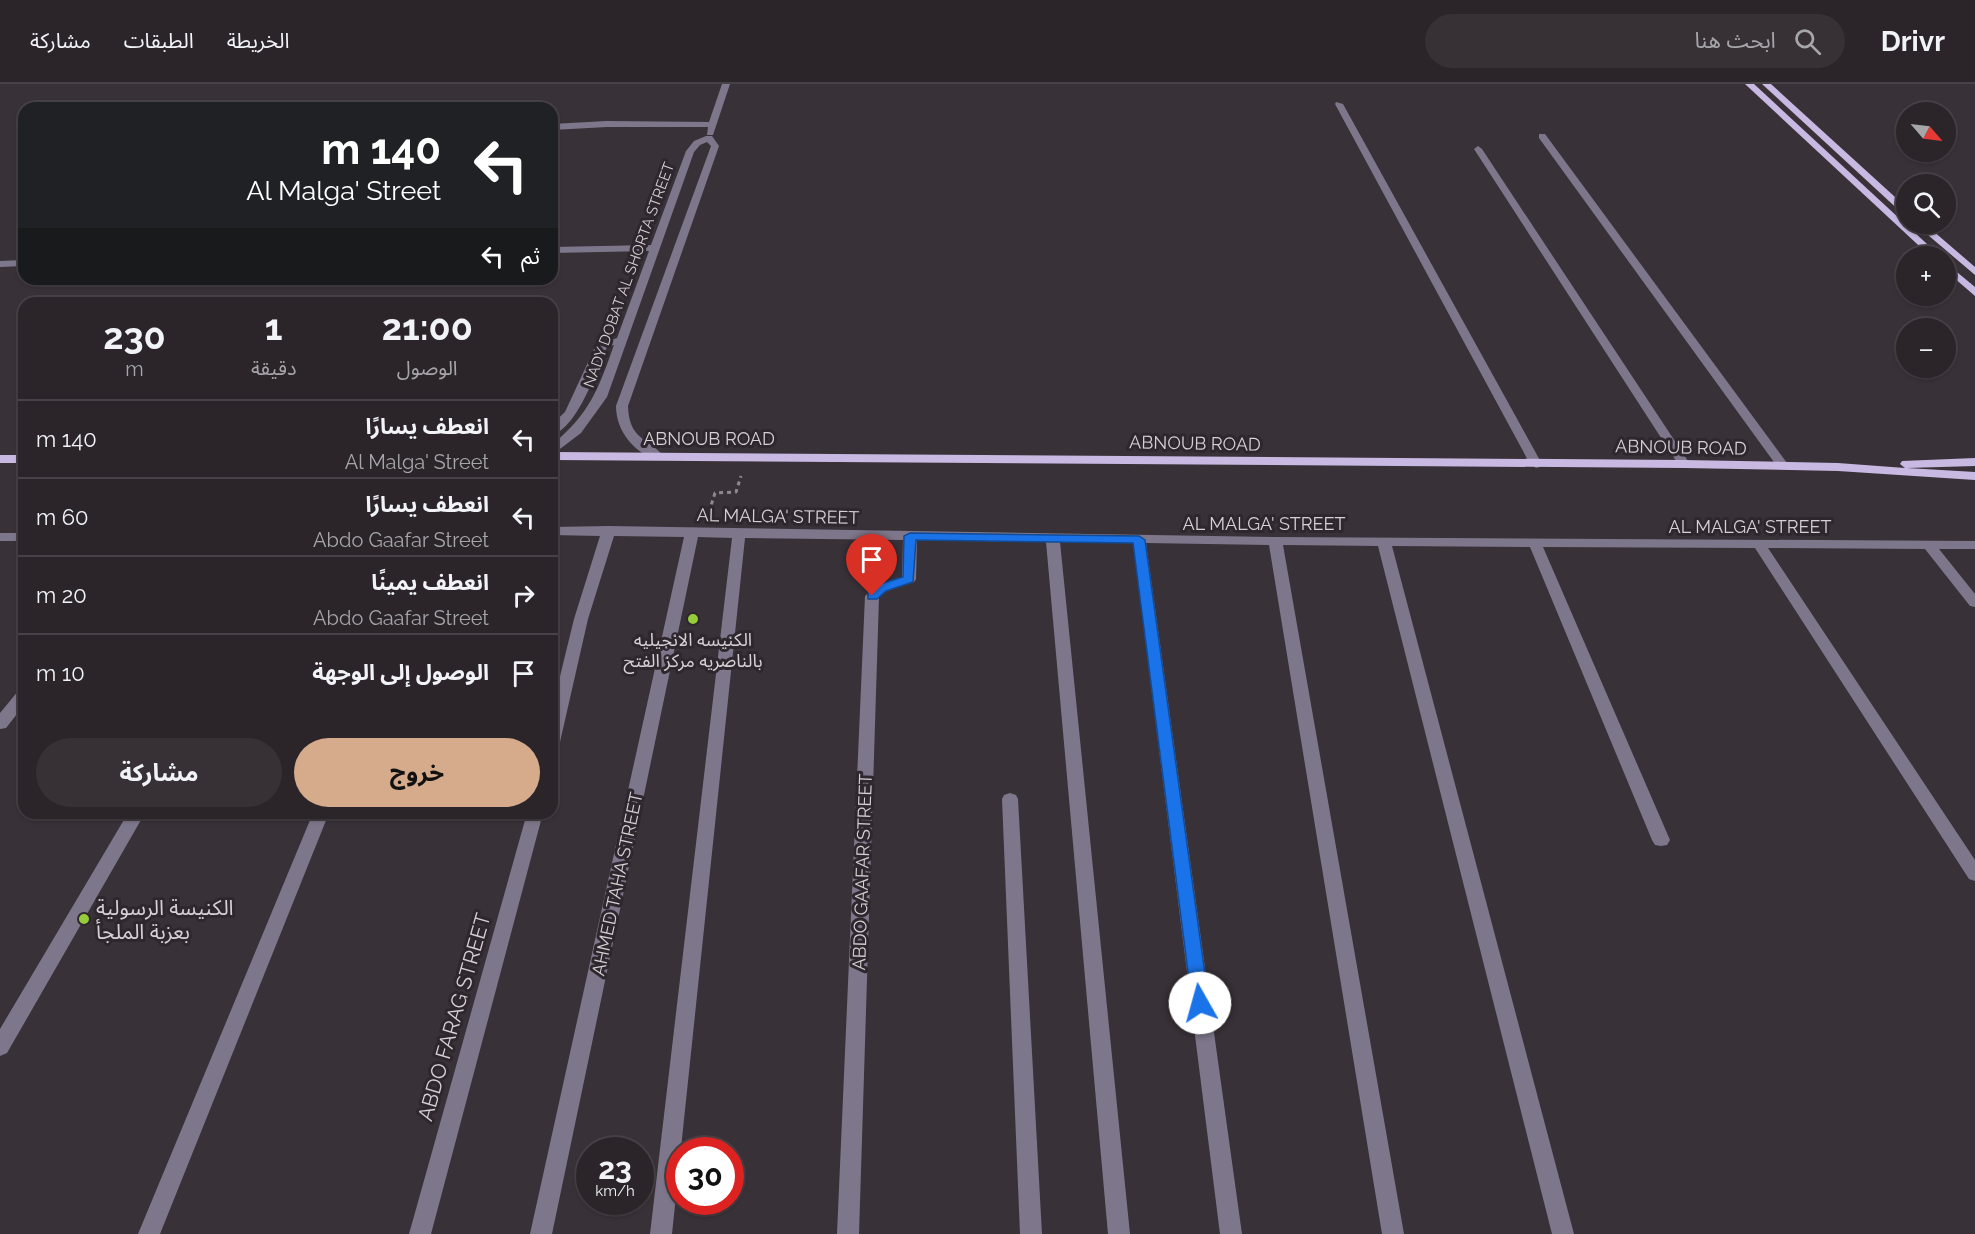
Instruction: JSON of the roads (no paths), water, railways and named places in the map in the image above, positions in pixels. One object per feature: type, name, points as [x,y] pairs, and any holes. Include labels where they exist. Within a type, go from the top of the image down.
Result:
[{"type":"main road","points":[[1749,84],[1924,246]]},
{"type":"main road","points":[[1767,84],[1896,203]]},
{"type":"main road","points":[[1931,234],[1975,273]]},
{"type":"main road","points":[[1956,275],[1975,293]]},
{"type":"main road","name":"ABNOUB ROAD","points":[[558,456],[1684,464],[1838,467],[1975,476]]},
{"type":"main road","points":[[0,459],[18,459]]},
{"type":"main road","name":"ABNOUB ROAD","points":[[1838,467],[1975,462]]},
{"type":"street","points":[[658,456],[636,441],[624,424],[622,406],[715,146],[710,132],[726,84]]},
{"type":"street","points":[[1339,104],[1536,464]]},
{"type":"street","points":[[558,127],[602,132],[710,132]]},
{"type":"street","name":"NADY DOBAT AL SHORTA STREET","points":[[558,445],[588,417],[601,397],[690,151],[710,132]]},
{"type":"street","points":[[1542,136],[1783,466]]},
{"type":"street","points":[[1478,149],[1684,464]]},
{"type":"street","points":[[558,250],[655,248]]},
{"type":"street","points":[[0,264],[18,263]]},
{"type":"street","points":[[558,425],[570,414],[602,345],[621,340]]},
{"type":"street","points":[[610,371],[635,370]]},
{"type":"street","points":[[558,717],[581,619],[609,530]]},
{"type":"street","name":"AL MALGA' STREET","points":[[558,531],[1139,540],[1975,545]]},
{"type":"street","name":"AHMED TAHA STREET","points":[[541,1234],[692,533]]},
{"type":"street","points":[[661,1234],[739,534]]},
{"type":"street","name":"ABDO GAAFAR STREET","points":[[848,1234],[872,596],[882,588],[909,579],[910,536]]},
{"type":"street","points":[[0,537],[18,537]]},
{"type":"street","points":[[1053,539],[1119,1234]]},
{"type":"street","points":[[1139,540],[1231,1234]]},
{"type":"street","points":[[1275,541],[1393,1234]]},
{"type":"street","points":[[1384,542],[1563,1234]]},
{"type":"street","points":[[1535,543],[1661,840]]},
{"type":"street","points":[[1759,544],[1975,874]]},
{"type":"street","points":[[1929,545],[1975,603]]},
{"type":"street","points":[[0,724],[18,702]]},
{"type":"street","points":[[1010,799],[1031,1234]]},
{"type":"street","points":[[0,1047],[133,819]]},
{"type":"street","points":[[149,1234],[319,819]]},
{"type":"street","name":"ABDO FARAG STREET","points":[[420,1234],[533,819]]},
{"type":"place","name":"الكنيسه الانجيليه بالناصريه مركز الفتح","points":[[693,619]]},
{"type":"place","name":"الكنيسة الرسولية بعزبة الملجأ","points":[[84,919]]}]
